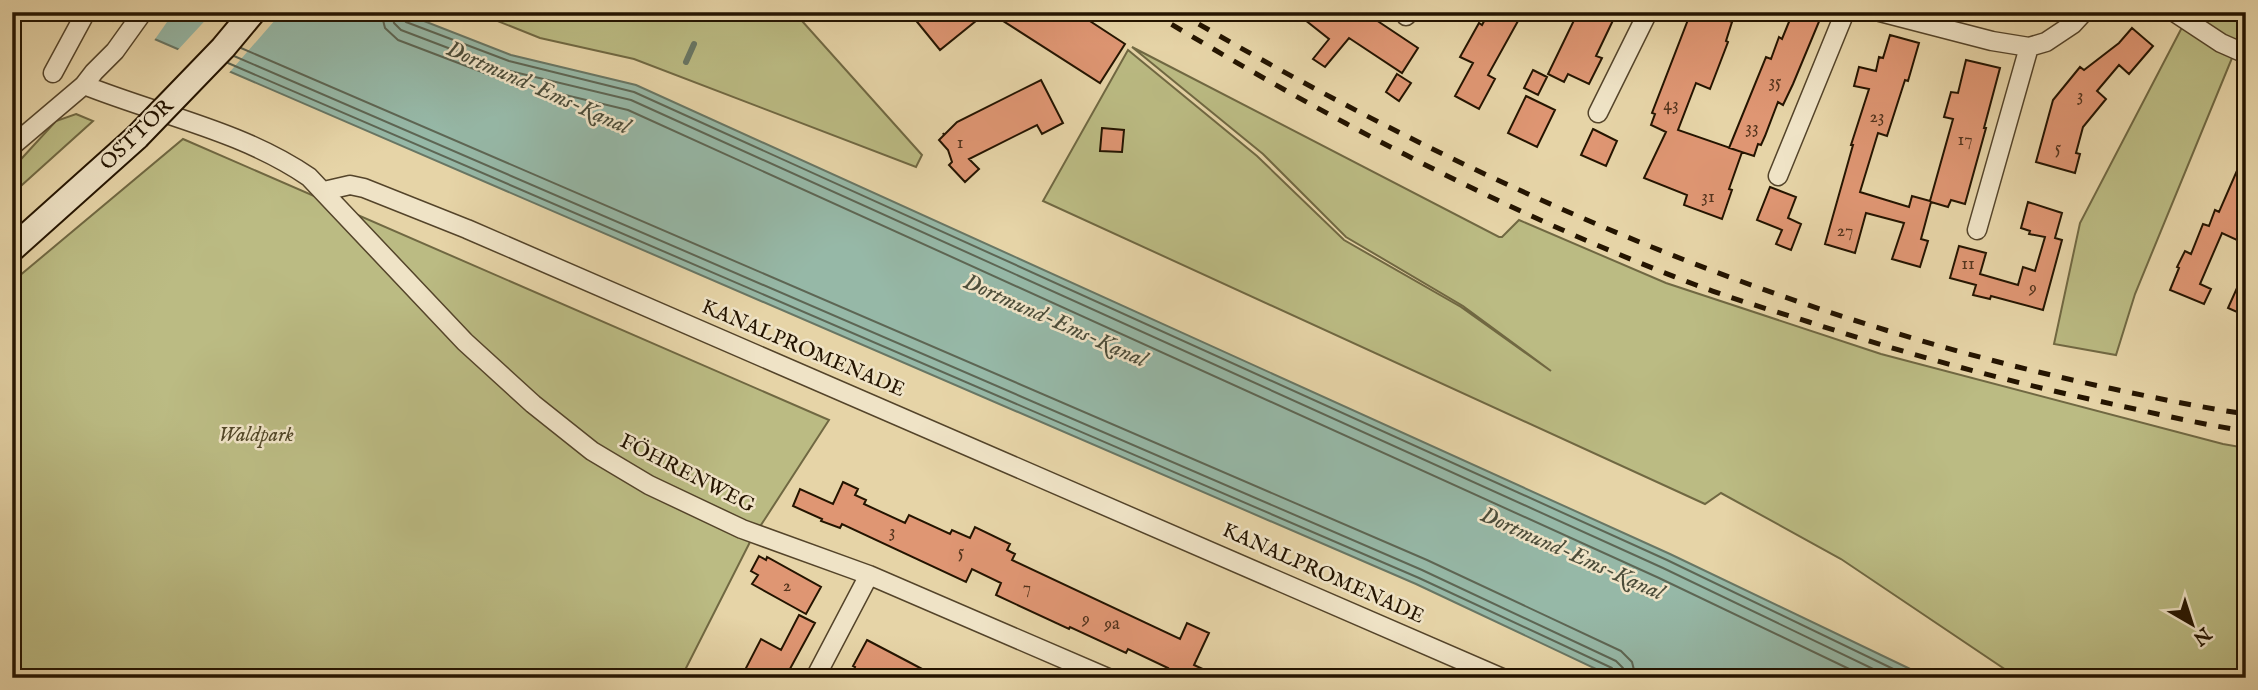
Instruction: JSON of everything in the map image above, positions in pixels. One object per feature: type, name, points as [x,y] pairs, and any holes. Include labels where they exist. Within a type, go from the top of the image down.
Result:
[{"type":"main road","name":"OSTTOR","points":[[12,249],[137,136],[223,48],[253,12]]},
{"type":"street","points":[[12,146],[84,85],[116,51],[143,12]]},
{"type":"street","points":[[1598,113],[1648,12]]},
{"type":"street","points":[[1778,176],[1845,12]]},
{"type":"street","points":[[1880,12],[1992,41],[2029,47],[2046,42],[2073,24],[2084,12]]},
{"type":"street","points":[[2174,12],[2221,43],[2246,54]]},
{"type":"street","points":[[53,74],[82,19]]},
{"type":"street","points":[[1977,230],[2029,47]]},
{"type":"street","points":[[84,85],[247,143],[293,166],[324,191]]},
{"type":"street","name":"KANALPROMENADE","points":[[324,191],[351,184],[467,229],[1502,678]]},
{"type":"street","name":"FÖHRENWEG","points":[[324,191],[465,342],[533,404],[592,451],[684,503],[742,528],[869,575],[1108,678]]},
{"type":"street","points":[[815,678],[869,575]]},
{"type":"green space","points":[[475,12],[794,12],[922,155],[916,167],[634,59],[540,38]]},
{"type":"green space","points":[[2190,12],[2246,12],[2246,24],[2135,294],[2116,355],[2054,344],[2080,223]]},
{"type":"green space","points":[[1132,47],[1499,237],[1519,220],[1666,283],[1881,354],[2246,448],[2246,678],[2018,678],[1841,559],[1721,493],[1705,504],[1043,201],[1128,50],[1257,156],[1344,240],[1461,307],[1551,371],[1463,306],[1346,237],[1263,154]]},
{"type":"green space","points":[[76,114],[93,121],[12,194],[12,169],[56,121]]},
{"type":"green space","name":"Waldpark","points":[[183,139],[829,420],[750,542],[681,678],[12,678],[12,282]]},
{"type":"water","name":"Dortmund-Ems-Kanal","points":[[92,12],[401,12],[511,55],[636,85],[1670,554],[1929,678],[1615,678],[1416,584]]},
{"type":"pier","points":[[120,12],[174,12],[153,42],[112,24]]},
{"type":"pier","points":[[213,12],[282,12],[228,74],[176,52]]},
{"type":"building","points":[[909,12],[987,12],[940,50]]},
{"type":"building","points":[[989,12],[1076,12],[1125,44],[1100,83]]},
{"type":"building","points":[[1295,12],[1364,12],[1418,48],[1402,73],[1349,38],[1325,67],[1313,59],[1329,39]]},
{"type":"building","points":[[1489,12],[1523,12],[1488,75],[1495,79],[1479,109],[1455,96],[1473,63],[1460,57],[1479,23],[1482,25]]},
{"type":"building","points":[[1578,12],[1617,12],[1596,56],[1602,58],[1589,84],[1568,74],[1564,82],[1548,74]]},
{"type":"building","points":[[1691,12],[1724,12],[1722,18],[1732,22],[1726,41],[1728,42],[1710,89],[1696,83],[1678,130],[1742,152],[1722,219],[1684,205],[1687,195],[1644,178],[1666,132],[1651,125],[1655,114],[1652,113]]},
{"type":"building","points":[[1793,12],[1823,12],[1793,84],[1783,105],[1778,102],[1754,156],[1729,148],[1766,57],[1771,59]]},
{"type":"building","points":[[2132,28],[2153,46],[2129,74],[2119,65],[2097,91],[2106,99],[2083,127],[2076,153],[2080,154],[2075,173],[2036,162],[2053,100],[2080,67],[2084,70],[2119,43]]},
{"type":"building","points":[[1890,35],[1919,43],[1887,136],[1878,133],[1860,192],[1909,207],[1912,196],[1930,201],[1953,119],[1944,117],[1951,92],[1958,93],[1966,60],[2000,68],[1965,204],[1951,200],[1948,207],[1931,202],[1921,239],[1928,241],[1920,267],[1892,259],[1904,223],[1866,213],[1855,253],[1825,244],[1869,89],[1854,86],[1859,67],[1876,71],[1879,57],[1883,58]]},
{"type":"building","points":[[1533,70],[1547,77],[1538,95],[1524,88]]},
{"type":"building","points":[[1397,74],[1411,83],[1399,101],[1386,92]]},
{"type":"building","points":[[1041,80],[1063,123],[1042,134],[1037,125],[969,159],[979,169],[965,182],[949,165],[952,162],[948,150],[939,140],[957,122]]},
{"type":"building","points":[[1526,96],[1555,110],[1537,147],[1508,133]]},
{"type":"building","points":[[1102,128],[1124,130],[1122,152],[1100,151]]},
{"type":"building","points":[[1593,129],[1617,141],[1606,166],[1581,155]]},
{"type":"building","points":[[2246,150],[2246,226],[2239,241],[2222,233],[2200,284],[2211,289],[2204,304],[2170,290],[2185,251],[2191,254],[2203,224],[2209,226],[2215,210],[2219,212]]},
{"type":"building","points":[[1770,187],[1796,197],[1788,218],[1801,224],[1791,250],[1776,244],[1782,230],[1757,220]]},
{"type":"building","points":[[2028,202],[2062,213],[2055,238],[2062,240],[2043,310],[1991,296],[1990,299],[1973,295],[1976,285],[1950,278],[1959,246],[1986,253],[1980,274],[2018,285],[2023,267],[2035,271],[2045,237],[2029,234],[2030,231],[2021,228]]},
{"type":"building","points":[[2246,268],[2246,316],[2228,308]]},
{"type":"building","points":[[843,482],[858,489],[855,495],[866,500],[864,504],[905,523],[909,515],[950,534],[952,530],[970,538],[975,527],[1010,544],[1007,550],[1015,554],[1012,560],[1180,639],[1187,623],[1209,633],[1194,665],[1222,678],[1179,678],[1166,672],[1168,668],[1128,649],[1126,653],[996,595],[1001,583],[972,569],[966,582],[842,524],[840,528],[793,506],[800,489],[833,504]]},
{"type":"building","points":[[759,556],[766,560],[767,557],[821,587],[806,614],[752,584],[758,575],[751,571]]},
{"type":"building","points":[[799,615],[815,623],[785,678],[764,678],[746,668],[761,639],[781,650]]},
{"type":"building","points":[[867,640],[939,678],[850,678],[855,667],[853,666]]},
{"type":"waterway","points":[[686,62],[694,44]]},
{"type":"railway","points":[[1151,12],[1283,89],[1418,161],[1555,227],[1696,285],[1878,344],[1983,373],[2148,412],[2246,431]]},
{"type":"railway","points":[[1178,12],[1288,74],[1512,187],[1626,237],[1743,282],[1861,322],[1981,357],[2104,387],[2246,414]]}]
